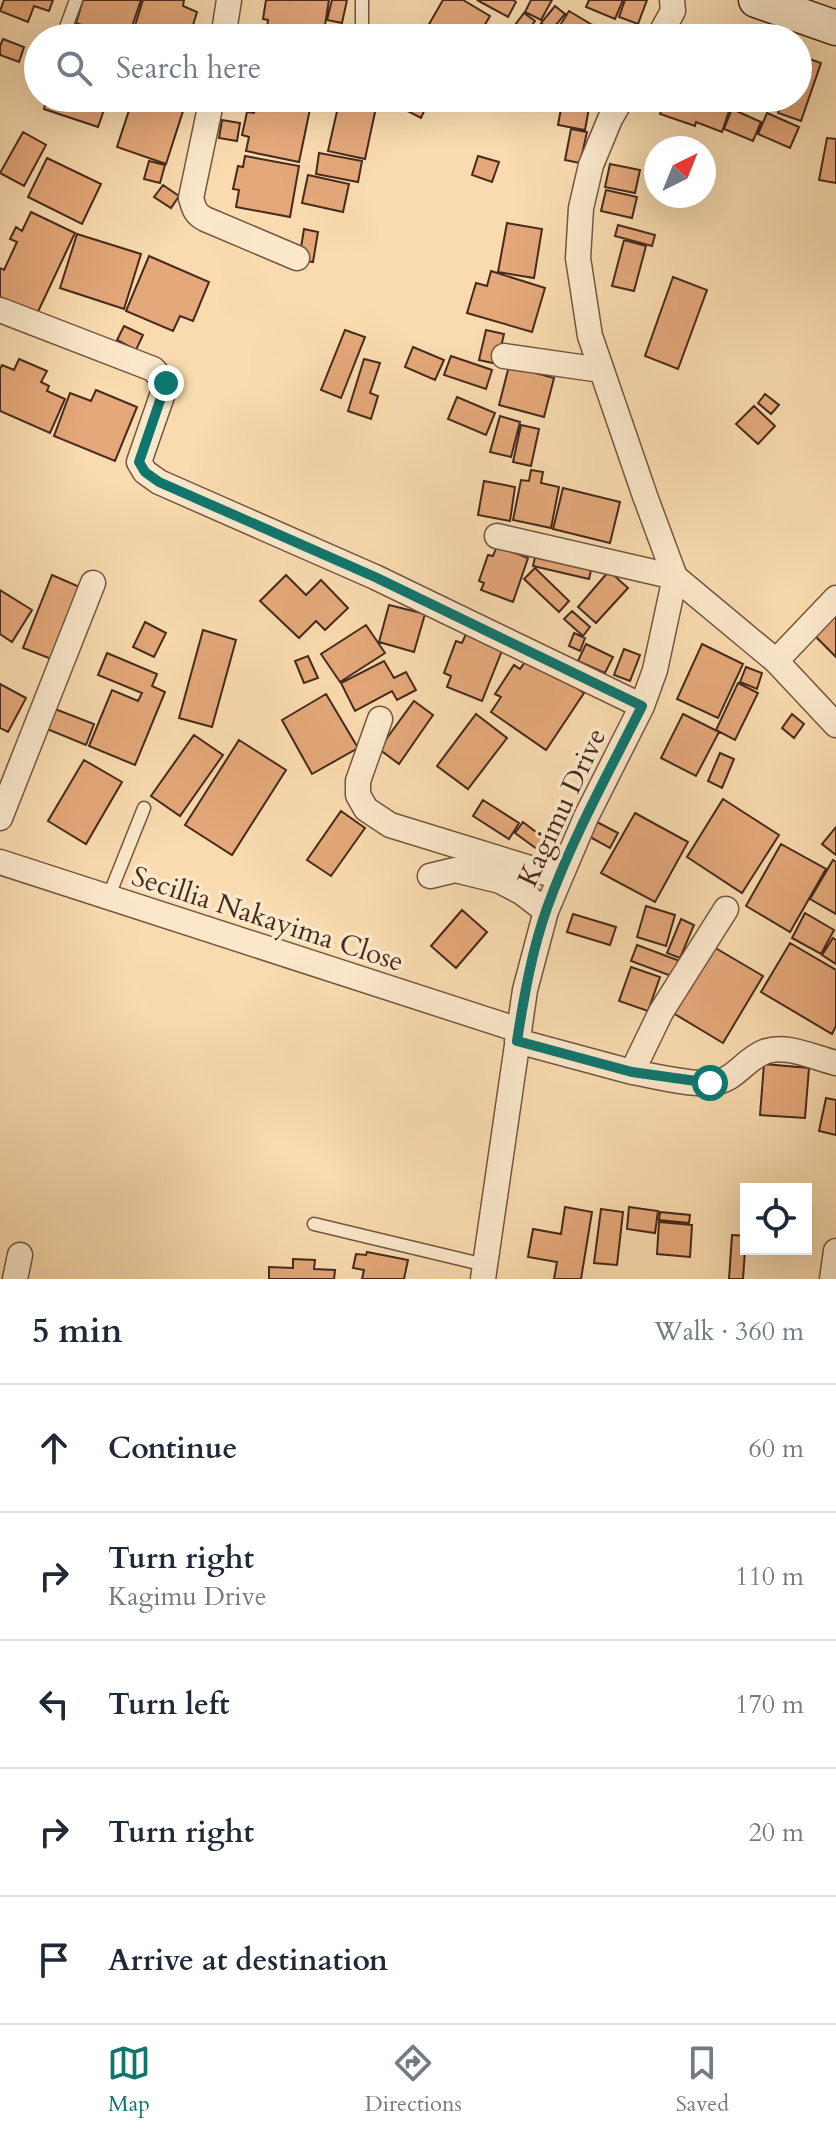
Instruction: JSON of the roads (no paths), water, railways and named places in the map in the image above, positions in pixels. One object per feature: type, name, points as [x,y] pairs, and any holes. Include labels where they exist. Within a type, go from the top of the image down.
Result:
[{"type":"main road","points":[[756,0],[836,28]]},
{"type":"street","points":[[225,24],[229,0]]},
{"type":"street","points":[[666,24],[673,11],[672,0]]},
{"type":"street","points":[[209,112],[191,198],[198,216],[297,258]]},
{"type":"street","points":[[614,112],[591,165],[581,208],[578,258],[590,336],[675,577]]},
{"type":"street","points":[[0,310],[153,369],[162,377],[166,383],[139,462],[145,472],[159,482],[375,577],[642,706]]},
{"type":"street","points":[[504,356],[601,370]]},
{"type":"street","points":[[497,536],[675,577],[776,661],[836,725]]},
{"type":"street","name":"Kagimu Drive","points":[[484,1272],[525,990],[546,911],[586,817],[642,706],[655,670],[675,577]]},
{"type":"street","points":[[0,818],[93,583]]},
{"type":"street","points":[[776,661],[836,598]]},
{"type":"street","points":[[380,719],[358,781],[358,795],[366,809],[390,825],[559,877]]},
{"type":"street","name":"Secillia Nakayima Close","points":[[0,862],[632,1072],[710,1083],[728,1079],[764,1052],[785,1049],[836,1063]]},
{"type":"street","points":[[430,876],[455,870],[500,881],[546,911]]},
{"type":"street","points":[[632,1072],[661,1012],[726,909]]},
{"type":"street","points":[[832,1279],[836,1251]]},
{"type":"street","points":[[15,1279],[20,1255]]},
{"type":"lane","points":[[67,24],[76,0]]},
{"type":"lane","points":[[362,0],[362,24]]},
{"type":"lane","points":[[108,898],[144,808]]},
{"type":"lane","points":[[314,1224],[484,1272]]}]
